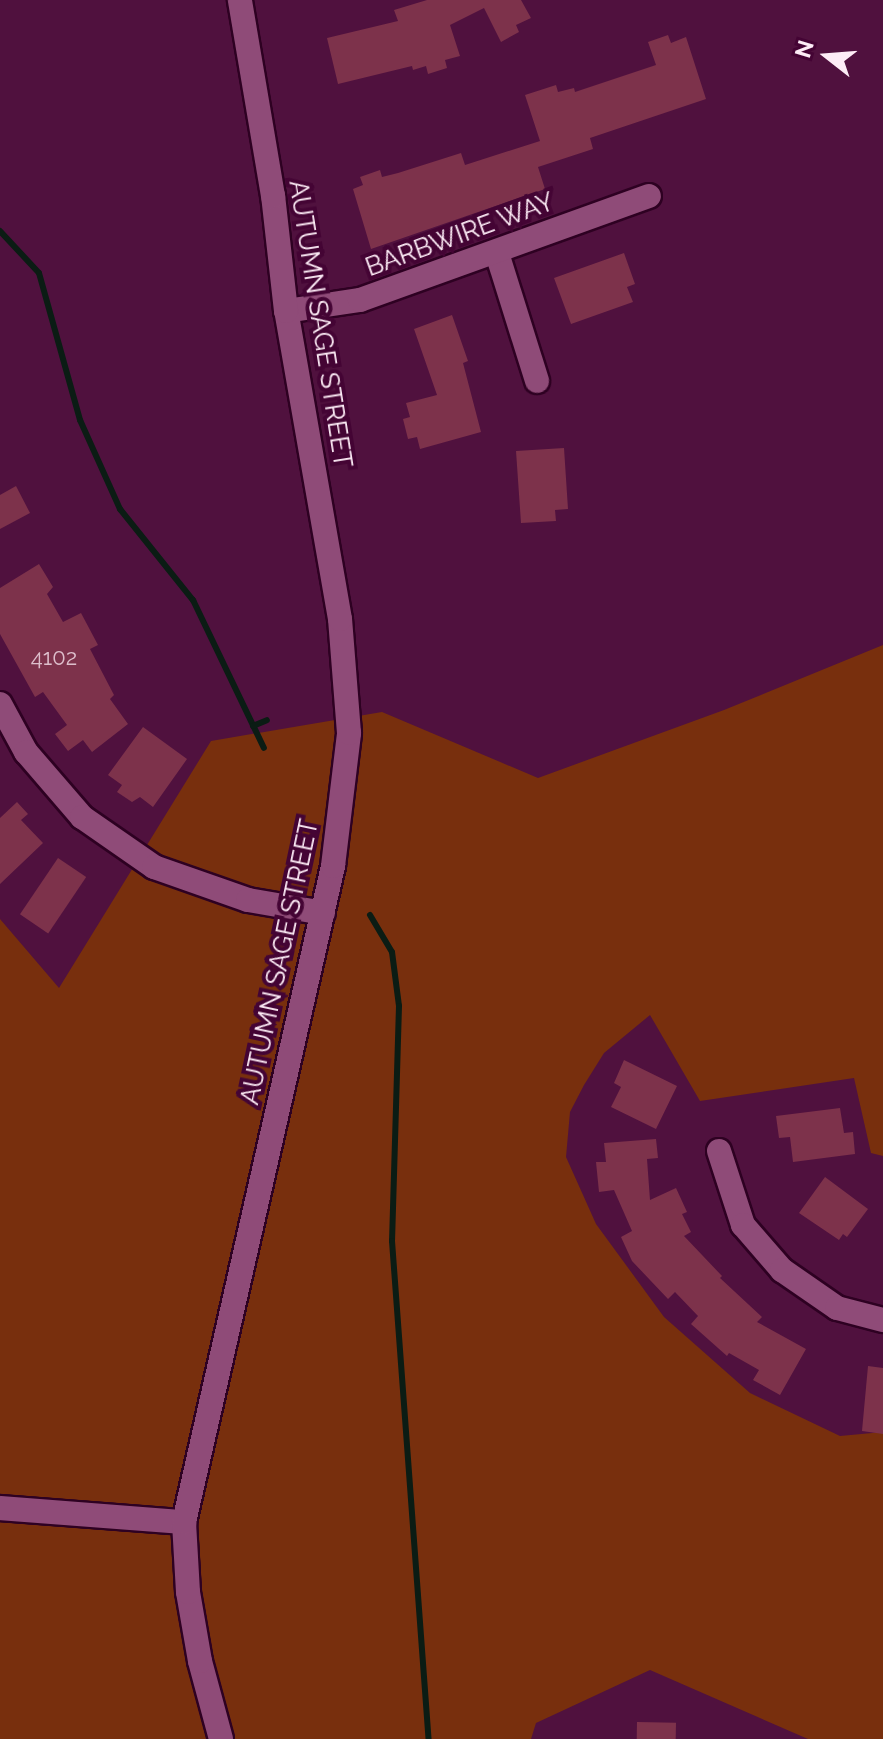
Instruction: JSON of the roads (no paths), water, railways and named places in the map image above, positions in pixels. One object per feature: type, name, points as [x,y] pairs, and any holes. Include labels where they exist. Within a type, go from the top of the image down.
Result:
[{"type":"street","name":"AUTUMN SAGE STREET","points":[[221,1739],[197,1647],[188,1592],[184,1522],[333,866],[349,733],[340,619],[286,311],[247,1]]},
{"type":"street","name":"BARBWIRE WAY","points":[[286,311],[360,300],[649,196]]},
{"type":"street","points":[[497,253],[537,381]]},
{"type":"street","points":[[0,704],[26,752],[82,817],[154,867],[248,900],[323,913]]},
{"type":"street","points":[[719,1151],[743,1225],[782,1270],[805,1289],[837,1308],[883,1320]]},
{"type":"street","points":[[0,1508],[184,1522]]},
{"type":"waterway","points":[[0,231],[39,273],[80,420],[120,509],[193,600],[264,748]]},
{"type":"waterway","points":[[253,726],[267,720]]},
{"type":"waterway","points":[[370,915],[392,952],[399,1006],[392,1241],[429,1739]]}]
